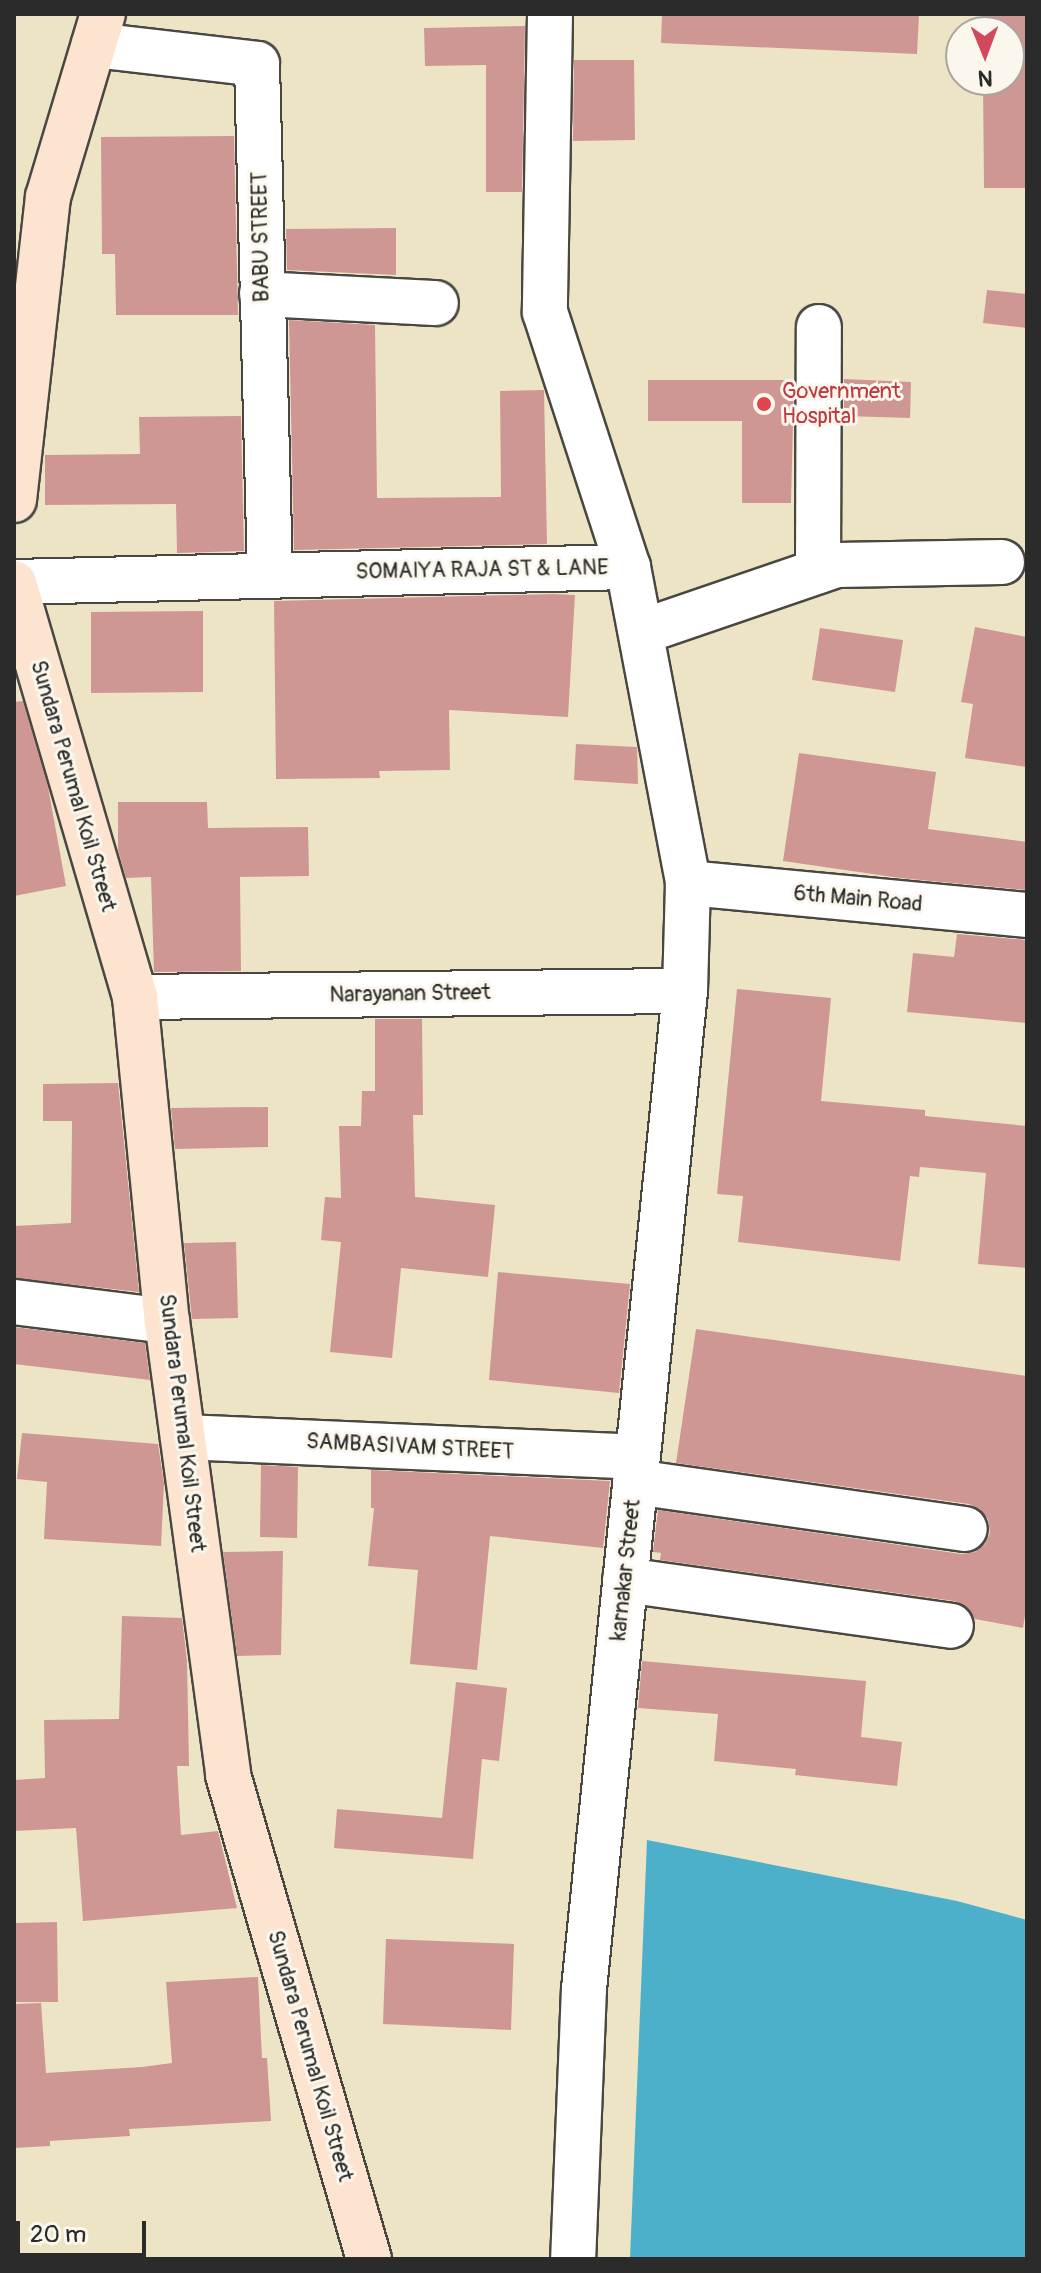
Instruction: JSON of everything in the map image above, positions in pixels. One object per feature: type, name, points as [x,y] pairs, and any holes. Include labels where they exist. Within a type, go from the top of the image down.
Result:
[{"type":"street","points":[[550,14],[545,312],[628,567]]},
{"type":"street","points":[[14,500],[48,197],[99,30]]},
{"type":"street","name":"BABU STREET","points":[[99,30],[257,64],[270,575]]},
{"type":"street","points":[[262,294],[436,303]]},
{"type":"street","points":[[818,571],[819,327]]},
{"type":"street","points":[[641,632],[837,565],[1002,562]]},
{"type":"street","name":"SOMAIYA RAJA ST & LANE","points":[[14,582],[628,567],[688,883]]},
{"type":"street","name":"Sundara Perumal Koil Street","points":[[14,582],[135,997],[167,1321],[228,1775],[369,2259]]},
{"type":"street","name":"6th Main Road","points":[[688,883],[1027,915]]},
{"type":"street","name":"karnakar Street","points":[[573,2259],[584,1988],[685,991],[688,883]]},
{"type":"street","name":"Narayanan Street","points":[[135,997],[685,991]]},
{"type":"street","points":[[14,1302],[167,1321]]},
{"type":"street","name":"SAMBASIVAM STREET","points":[[183,1437],[636,1469],[965,1529]]},
{"type":"street","points":[[625,1580],[951,1626]]},
{"type":"water","points":[[647,1840],[957,1901],[1027,1920],[1027,2259],[630,2259]]},
{"type":"building","points":[[662,14],[919,14],[917,54],[661,43]]},
{"type":"building","points":[[1027,16],[1027,188],[984,188],[983,96],[1025,96]]},
{"type":"building","points":[[525,26],[522,192],[486,192],[486,65],[425,66],[424,28]]},
{"type":"building","points":[[574,60],[634,60],[635,140],[573,141]]},
{"type":"building","points":[[234,136],[238,315],[116,315],[115,254],[102,254],[101,137]]},
{"type":"building","points":[[396,228],[396,275],[287,270],[286,229]]},
{"type":"building","points":[[987,290],[1027,294],[1027,328],[983,323]]},
{"type":"building","points":[[289,320],[375,325],[377,498],[501,497],[500,391],[544,390],[547,544],[294,550]]},
{"type":"building","points":[[844,379],[911,382],[910,418],[844,416]]},
{"type":"building","points":[[648,380],[794,380],[791,503],[742,503],[742,421],[648,421]]},
{"type":"building","points":[[241,416],[244,551],[177,553],[176,504],[45,505],[45,455],[140,454],[139,417]]},
{"type":"building","points":[[575,595],[568,717],[449,710],[450,770],[379,771],[380,778],[276,779],[274,601]]},
{"type":"building","points":[[203,611],[203,692],[91,693],[91,612]]},
{"type":"building","points":[[975,627],[1027,637],[1027,767],[965,758],[973,704],[961,702]]},
{"type":"building","points":[[820,628],[903,640],[895,692],[812,680]]},
{"type":"building","points":[[23,701],[48,787],[66,886],[14,896],[14,702]]},
{"type":"building","points":[[576,744],[637,747],[638,784],[574,780]]},
{"type":"building","points":[[799,753],[936,772],[928,829],[1027,842],[1027,890],[900,878],[783,861]]},
{"type":"building","points":[[118,802],[207,802],[208,828],[308,827],[309,876],[240,877],[241,971],[154,972],[151,877],[126,878],[118,850]]},
{"type":"building","points":[[957,934],[1027,940],[1027,1023],[907,1012],[913,953],[954,957]]},
{"type":"building","points":[[737,989],[831,998],[821,1101],[925,1110],[925,1116],[1027,1126],[1027,1268],[978,1264],[986,1173],[920,1167],[919,1177],[910,1176],[900,1261],[738,1242],[743,1196],[717,1194]]},
{"type":"building","points":[[375,1019],[422,1019],[423,1115],[413,1115],[415,1197],[495,1205],[488,1277],[401,1268],[392,1358],[330,1352],[341,1242],[321,1240],[325,1197],[341,1198],[339,1126],[361,1126],[362,1091],[375,1091]]},
{"type":"building","points":[[118,1083],[139,1292],[14,1278],[14,1226],[71,1223],[72,1121],[43,1121],[43,1084]]},
{"type":"building","points":[[268,1107],[268,1147],[175,1149],[171,1108]]},
{"type":"building","points":[[236,1242],[238,1318],[192,1319],[184,1243]]},
{"type":"building","points":[[498,1272],[630,1284],[619,1393],[489,1380]]},
{"type":"building","points":[[14,1327],[145,1343],[150,1380],[14,1364]]},
{"type":"building","points":[[696,1329],[1027,1376],[1027,1603],[1023,1628],[975,1619],[967,1607],[954,1601],[660,1560],[661,1553],[653,1552],[658,1510],[961,1554],[975,1552],[985,1544],[990,1533],[988,1519],[980,1509],[969,1504],[676,1463]]},
{"type":"building","points":[[22,1433],[158,1444],[164,1483],[161,1546],[44,1539],[47,1482],[17,1479]]},
{"type":"building","points":[[261,1465],[298,1467],[297,1538],[260,1537]]},
{"type":"building","points":[[371,1470],[610,1481],[603,1548],[490,1536],[477,1670],[410,1664],[418,1570],[368,1566],[374,1508],[371,1508]]},
{"type":"building","points":[[283,1551],[281,1655],[237,1656],[223,1552]]},
{"type":"building","points":[[122,1616],[182,1618],[187,1661],[189,1766],[177,1766],[181,1835],[218,1831],[237,1908],[83,1921],[76,1828],[14,1831],[14,1780],[45,1778],[44,1720],[119,1719]]},
{"type":"building","points":[[642,1661],[866,1681],[861,1737],[902,1742],[897,1786],[795,1775],[796,1769],[714,1761],[718,1714],[638,1708]]},
{"type":"building","points":[[456,1682],[507,1688],[499,1761],[482,1759],[473,1859],[334,1848],[337,1809],[442,1818]]},
{"type":"building","points":[[57,1922],[58,2002],[14,2002],[14,1923]]},
{"type":"building","points":[[386,1939],[514,1944],[511,2030],[383,2024]]},
{"type":"building","points":[[258,1977],[262,2058],[267,2058],[271,2121],[129,2129],[130,2136],[50,2141],[50,2146],[14,2148],[14,2004],[41,2003],[46,2073],[142,2067],[172,2063],[166,1982]]},
{"type":"place","name":"Government Hospital","points":[[764,404]]}]
